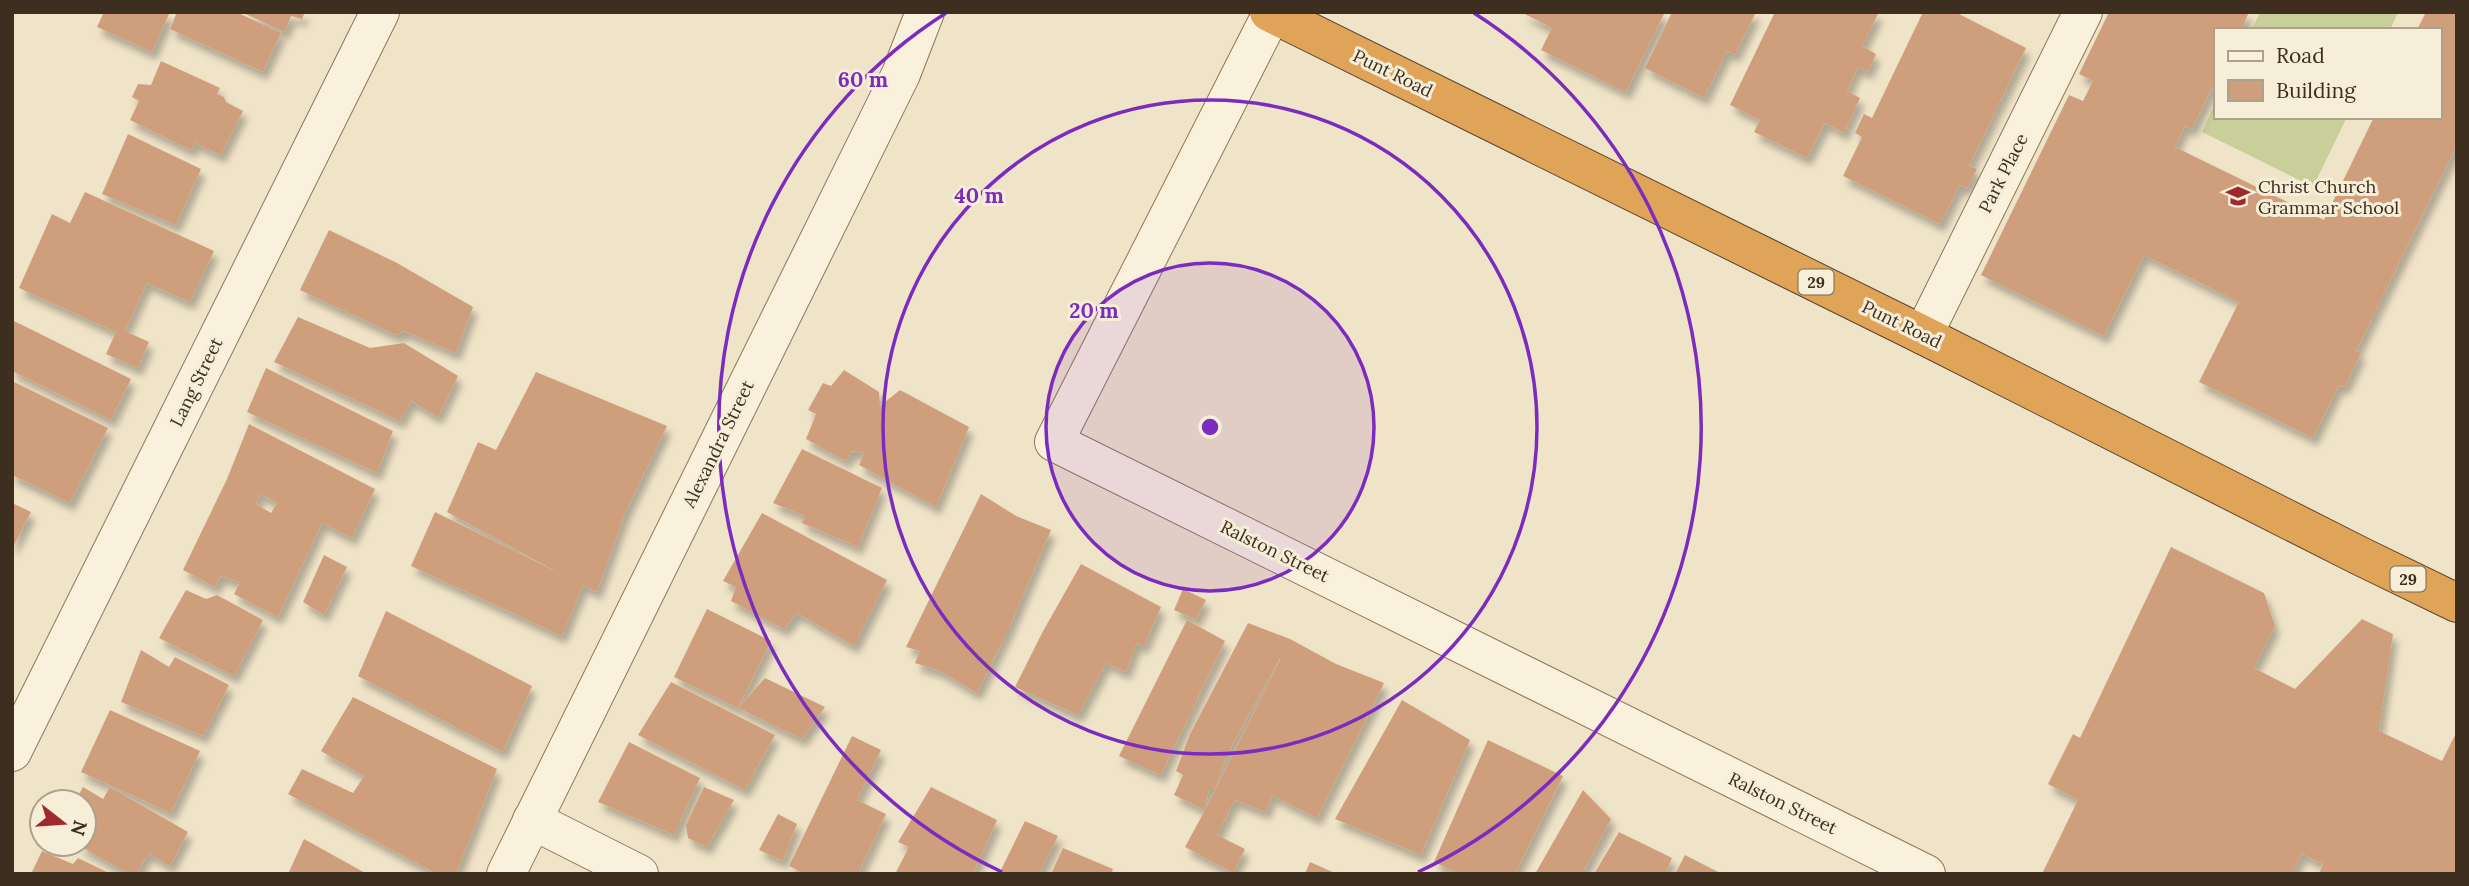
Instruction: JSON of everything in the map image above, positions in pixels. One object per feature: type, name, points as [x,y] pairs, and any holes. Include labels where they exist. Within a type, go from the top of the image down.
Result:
[{"type":"highway","name":"Punt Road","points":[[1270,13],[1923,335],[2457,603]]},
{"type":"street","name":"Lang Street","points":[[12,752],[380,12]]},
{"type":"street","name":"Alexandra Street","points":[[506,874],[901,74],[925,12]]},
{"type":"street","name":"Park Place","points":[[1923,335],[2083,12]]},
{"type":"street","name":"Ralston Street","points":[[1270,13],[1054,442],[1926,874]]},
{"type":"street","points":[[532,820],[639,874]]},
{"type":"green space","points":[[2260,12],[2398,12],[2391,28],[2253,28]]},
{"type":"green space","points":[[2214,106],[2214,119],[2346,119],[2313,187],[2202,132]]},
{"type":"building","points":[[104,12],[170,12],[152,52],[97,27]]},
{"type":"building","points":[[177,12],[236,12],[281,33],[263,72],[170,29]]},
{"type":"building","points":[[241,12],[305,12],[302,19],[291,16],[285,32]]},
{"type":"building","points":[[1521,12],[1665,12],[1626,92],[1541,50],[1552,28]]},
{"type":"building","points":[[1672,12],[1756,12],[1735,55],[1727,51],[1704,98],[1645,68]]},
{"type":"building","points":[[1775,12],[1879,12],[1862,46],[1876,54],[1868,72],[1858,67],[1847,91],[1860,98],[1844,133],[1825,123],[1807,158],[1754,132],[1760,120],[1730,105]]},
{"type":"building","points":[[1923,12],[1955,12],[2026,48],[1969,166],[1977,169],[1967,188],[1960,185],[1940,224],[1843,176],[1862,137],[1855,133],[1864,114],[1872,118]]},
{"type":"building","name":"Christ Church Grammar School","points":[[2109,12],[2249,12],[2242,28],[2214,28],[2214,84],[2192,129],[2185,126],[2175,147],[2324,220],[2373,119],[2441,119],[2441,28],[2418,28],[2426,12],[2457,12],[2457,145],[2356,351],[2361,353],[2345,387],[2339,385],[2313,438],[2199,382],[2239,302],[2144,255],[2104,336],[1981,275],[2069,95],[2083,101],[2093,81],[2079,74]]},
{"type":"building","points":[[161,61],[220,88],[217,94],[243,111],[221,155],[195,143],[191,150],[130,120],[139,101],[132,97],[138,84],[151,85]]},
{"type":"building","points":[[128,134],[201,169],[176,225],[102,194]]},
{"type":"building","points":[[85,192],[214,251],[190,302],[147,283],[125,331],[149,342],[138,368],[106,354],[116,332],[19,288],[52,214],[70,223]]},
{"type":"building","points":[[329,230],[397,263],[473,307],[456,353],[404,331],[396,335],[300,290]]},
{"type":"building","points":[[298,317],[370,348],[404,343],[458,376],[438,417],[411,401],[400,421],[274,362]]},
{"type":"building","points":[[12,320],[131,379],[111,420],[12,371]]},
{"type":"building","points":[[266,368],[393,431],[377,473],[247,412]]},
{"type":"building","points":[[844,370],[879,392],[880,406],[900,390],[969,427],[936,507],[859,465],[864,453],[852,451],[846,461],[806,439],[816,414],[808,410],[823,383],[831,386]]},
{"type":"building","points":[[536,372],[667,426],[625,513],[597,592],[583,585],[562,636],[411,566],[435,512],[563,575],[447,512],[478,442],[496,450]]},
{"type":"building","points":[[12,381],[108,428],[70,503],[12,475]]},
{"type":"building","points":[[249,424],[375,489],[352,538],[322,523],[278,617],[234,594],[240,582],[221,576],[215,587],[183,570],[227,479]],"holes":[[[260,494],[277,503],[271,513],[256,504]]]},
{"type":"building","points":[[802,449],[882,488],[858,547],[802,523],[805,516],[773,503]]},
{"type":"building","points":[[981,494],[1016,516],[1051,530],[1010,626],[977,693],[940,671],[915,663],[920,651],[906,647]]},
{"type":"building","points":[[12,503],[31,512],[12,549]]},
{"type":"building","points":[[762,513],[887,580],[854,646],[797,613],[784,629],[731,601],[736,587],[723,581]]},
{"type":"building","points":[[2171,547],[2264,593],[2275,626],[2254,668],[2295,689],[2362,619],[2393,634],[2379,731],[2442,761],[2457,731],[2457,874],[2319,874],[2323,864],[2302,854],[2292,874],[2042,874],[2078,800],[2048,784],[2073,734],[2080,738]]},
{"type":"building","points":[[324,555],[347,567],[324,615],[303,602]]},
{"type":"building","points":[[1081,564],[1161,607],[1144,646],[1137,643],[1126,672],[1106,663],[1078,715],[1015,687]]},
{"type":"building","points":[[1183,589],[1206,600],[1196,620],[1174,610]]},
{"type":"building","points":[[186,590],[206,599],[217,595],[263,620],[234,676],[159,638]]},
{"type":"building","points":[[707,609],[771,641],[738,708],[674,677]]},
{"type":"building","points":[[386,611],[532,686],[503,752],[358,676]]},
{"type":"building","points":[[1187,620],[1225,641],[1161,775],[1119,756]]},
{"type":"building","points":[[1248,623],[1290,639],[1336,664],[1384,683],[1317,818],[1272,795],[1266,812],[1235,800],[1217,835],[1245,849],[1233,873],[1185,847],[1205,810],[1174,795],[1183,775],[1176,771],[1190,734]],"holes":[[[1281,658],[1205,810],[1209,789],[1215,789],[1228,753]]]},
{"type":"building","points":[[141,650],[169,667],[175,657],[229,685],[203,736],[121,702]]},
{"type":"building","points":[[765,678],[825,707],[802,739],[738,708]]},
{"type":"building","points":[[671,682],[775,735],[745,790],[638,735]]},
{"type":"building","points":[[353,697],[497,769],[456,874],[437,874],[288,794],[302,769],[353,793],[364,776],[321,751]]},
{"type":"building","points":[[1402,700],[1470,740],[1421,855],[1335,819]]},
{"type":"building","points":[[110,710],[200,751],[171,813],[81,772]]},
{"type":"building","points":[[852,736],[881,750],[857,800],[886,814],[858,874],[806,874],[789,866]]},
{"type":"building","points":[[1488,740],[1563,776],[1515,874],[1459,874],[1434,862]]},
{"type":"building","points":[[629,742],[700,778],[674,835],[598,802]]},
{"type":"building","points":[[110,787],[188,832],[170,866],[148,853],[137,874],[129,874],[98,856],[98,796],[103,799]]},
{"type":"building","points":[[704,787],[734,800],[707,847],[688,838],[686,825]]},
{"type":"building","points":[[931,787],[997,820],[973,874],[895,874],[909,847],[898,842]]},
{"type":"building","points":[[1583,790],[1611,819],[1582,874],[1535,874]]},
{"type":"building","points":[[778,814],[797,824],[783,861],[759,850]]},
{"type":"building","points":[[1025,821],[1058,836],[1039,874],[999,874]]},
{"type":"building","points":[[1619,832],[1672,858],[1665,874],[1594,874]]},
{"type":"building","points":[[304,839],[367,874],[288,874]]},
{"type":"building","points":[[1063,848],[1113,869],[1111,874],[1051,874]]},
{"type":"building","points":[[1685,855],[1722,874],[1675,874]]},
{"type":"building","points":[[39,858],[59,858],[73,864],[78,858],[111,874],[31,874]]},
{"type":"building","points":[[1310,862],[1337,874],[1305,874]]},
{"type":"place","name":"Christ Church Grammar School","points":[[2238,196]]}]
